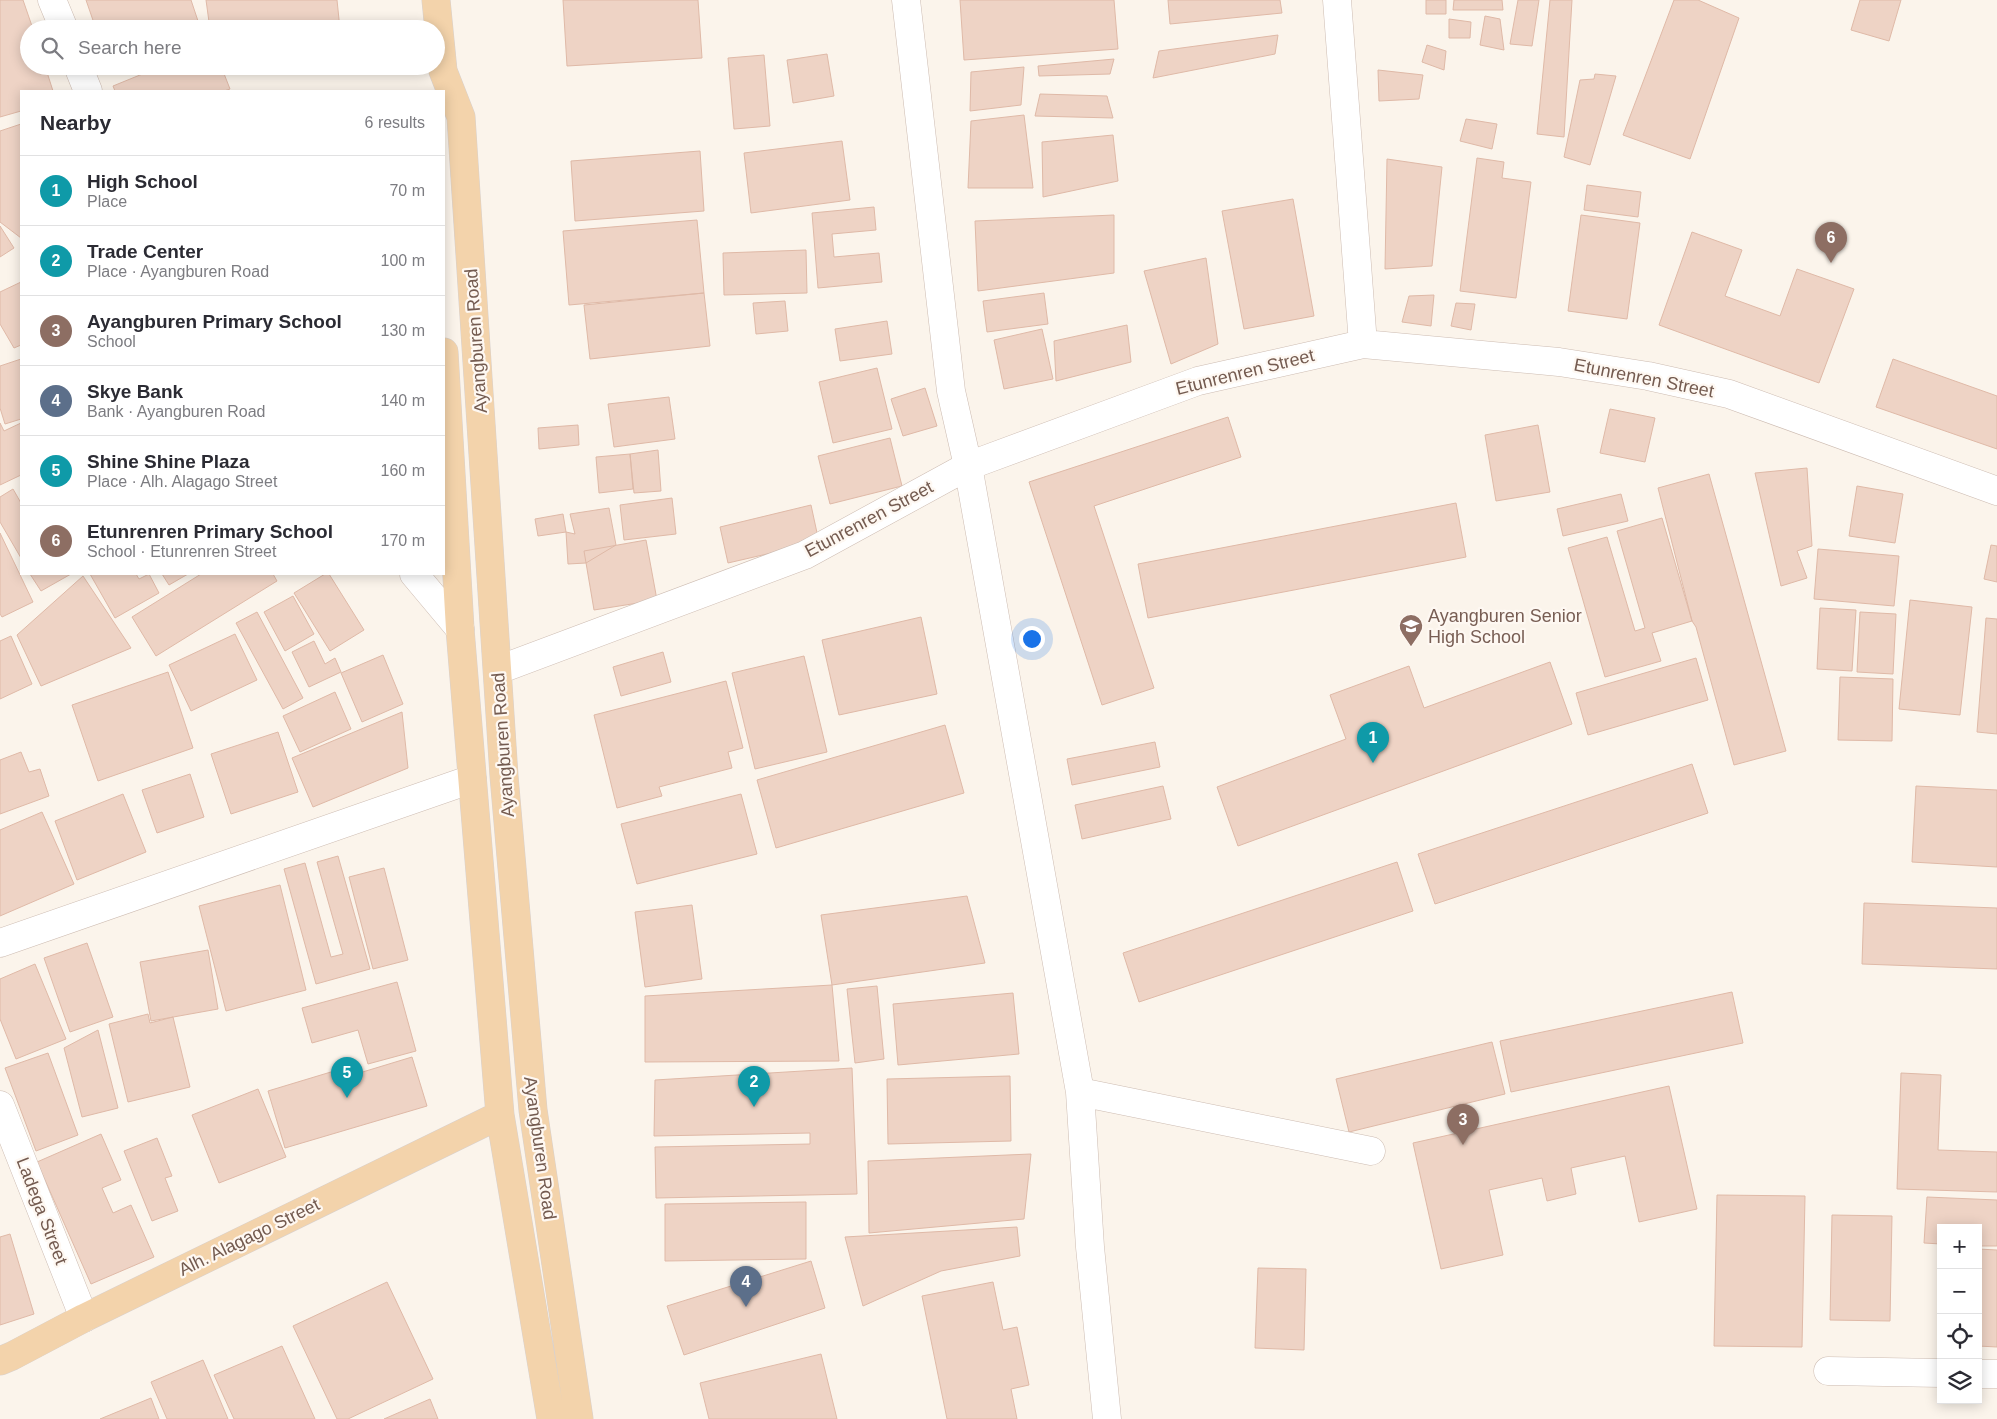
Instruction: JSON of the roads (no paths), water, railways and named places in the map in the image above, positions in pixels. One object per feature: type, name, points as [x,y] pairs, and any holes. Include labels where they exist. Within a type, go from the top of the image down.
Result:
[{"type":"main road","name":"Ayangburen Road","points":[[436,0],[437,20]]},
{"type":"main road","name":"Ayangburen Road","points":[[440,81],[461,117],[504,776],[533,1110],[579,1419]]},
{"type":"main road","name":"Ayangburen Road","points":[[445,369],[460,629],[500,1115],[551,1419]]},
{"type":"main road","name":"Alh. Alagago Street","points":[[0,1361],[84,1318],[500,1115]]},
{"type":"street","points":[[52,0],[60,20]]},
{"type":"street","points":[[906,0],[951,391],[968,466],[1080,1092],[1090,1247],[1107,1419]]},
{"type":"street","points":[[1337,0],[1363,344]]},
{"type":"street","points":[[82,75],[88,90]]},
{"type":"street","name":"Etunrenren Street","points":[[498,670],[805,554],[968,466],[1198,381],[1363,344],[1559,362],[1648,376],[1729,394],[1997,491]]},
{"type":"street","points":[[415,575],[460,629]]},
{"type":"street","points":[[0,943],[472,779]]},
{"type":"street","points":[[1080,1092],[1371,1151]]},
{"type":"street","name":"Ladega Street","points":[[0,1105],[84,1318]]},
{"type":"street","points":[[1828,1371],[1937,1374]]},
{"type":"street","points":[[1982,1374],[1997,1374]]},
{"type":"place","name":"Etunrenren Primary School","points":[[1831,263]]},
{"type":"place","name":"Ayangburen Senior High School","points":[[1411,647]]},
{"type":"place","name":"High School","points":[[1373,763]]},
{"type":"place","name":"Shine Shine Plaza","points":[[347,1098]]},
{"type":"place","name":"Trade Center","points":[[754,1107]]},
{"type":"place","name":"Ayangburen Primary School","points":[[1463,1145]]},
{"type":"place","name":"Skye Bank","points":[[746,1307]]}]
